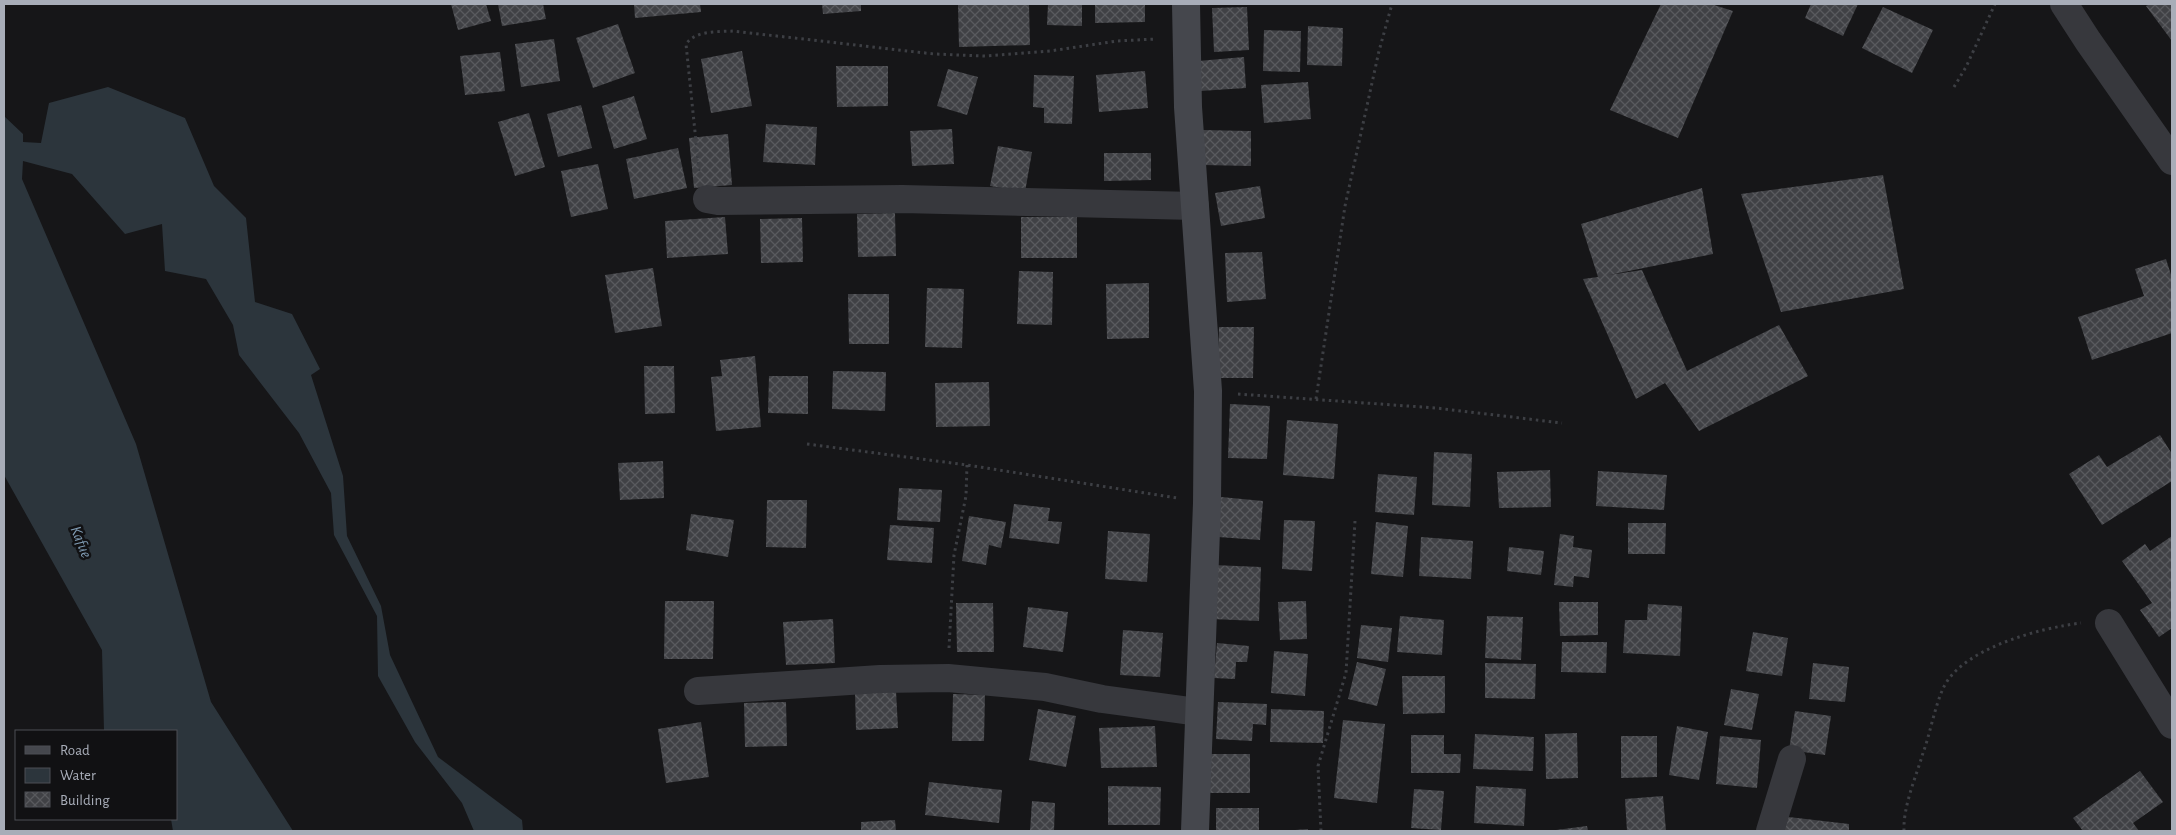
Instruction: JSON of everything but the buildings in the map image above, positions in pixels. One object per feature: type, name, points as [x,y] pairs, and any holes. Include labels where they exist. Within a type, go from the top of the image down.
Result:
[{"type":"street","points":[[1186,4],[1188,107],[1208,392],[1207,503],[1195,831]]},
{"type":"street","points":[[2064,4],[2172,161]]},
{"type":"street","points":[[707,199],[718,201],[902,199],[1195,206]]},
{"type":"street","points":[[2109,623],[2172,725]]},
{"type":"street","points":[[698,691],[880,679],[948,678],[1045,687],[1102,699],[1198,712]]},
{"type":"street","points":[[1770,831],[1792,759]]},
{"type":"path","points":[[1316,399],[1345,206],[1379,51],[1392,4]]},
{"type":"path","points":[[1954,87],[1966,68],[1995,4]]},
{"type":"path","points":[[707,199],[701,191],[686,44],[691,38],[702,34],[733,31],[934,54],[985,56],[1050,51],[1117,41],[1187,37]]},
{"type":"path","points":[[1208,392],[1436,408],[1562,423]]},
{"type":"path","points":[[807,444],[966,465],[1207,503]]},
{"type":"path","points":[[948,678],[954,555],[966,496],[966,465]]},
{"type":"path","points":[[1321,831],[1318,766],[1346,672],[1355,521]]},
{"type":"path","points":[[1904,831],[1910,799],[1942,690],[1954,672],[1976,656],[2011,640],[2056,626],[2090,622],[2109,623]]},
{"type":"water","name":"Kafue","points":[[108,87],[185,118],[214,186],[246,218],[255,302],[292,314],[320,369],[311,375],[343,476],[347,536],[381,606],[390,655],[438,757],[522,820],[523,831],[474,831],[462,803],[415,742],[378,676],[377,616],[334,535],[331,493],[299,433],[239,355],[233,325],[206,279],[165,271],[162,224],[125,234],[72,174],[23,161],[22,179],[136,444],[211,702],[293,831],[173,831],[171,820],[178,820],[178,730],[104,730],[102,650],[4,475],[4,116],[23,134],[23,142],[41,143],[49,103]]}]
